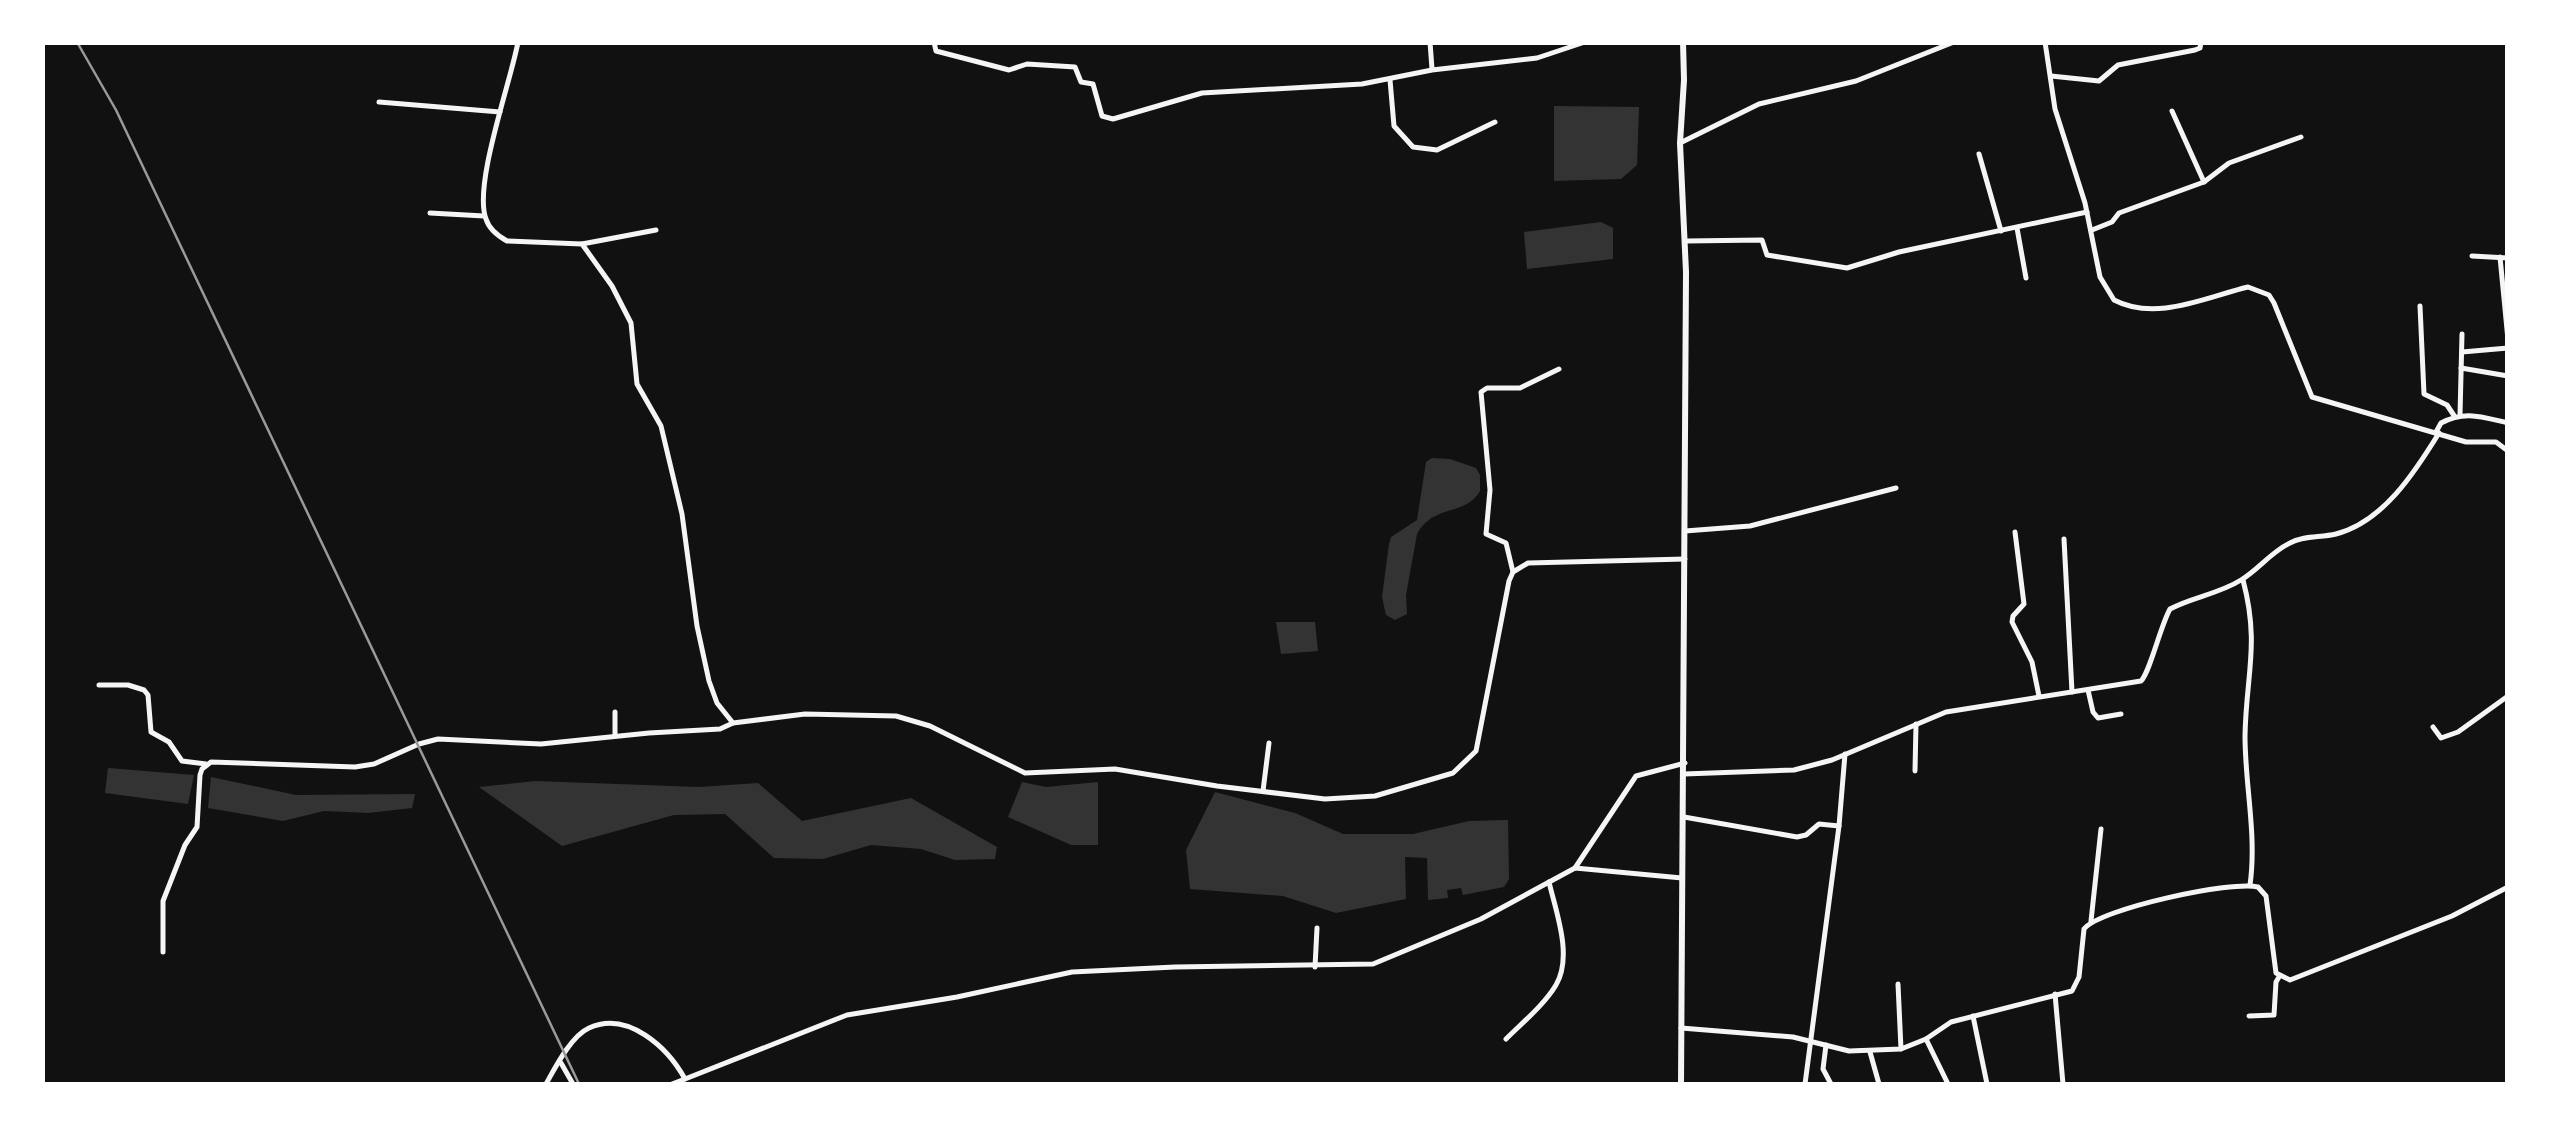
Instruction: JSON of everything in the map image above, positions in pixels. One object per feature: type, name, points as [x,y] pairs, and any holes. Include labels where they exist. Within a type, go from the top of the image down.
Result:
[{"type":"main road","points":[[1682,1084],[1686,241],[1680,142],[1683,42]]},
{"type":"street","points":[[518,42],[500,112],[484,216],[499,236],[507,240],[582,244],[656,230]]},
{"type":"street","points":[[934,42],[936,51],[1009,70],[1027,64],[1075,67],[1081,82],[1094,85],[1106,119],[1123,118],[1202,93],[1332,88],[1432,70],[1537,58],[1585,42]]},
{"type":"street","points":[[1430,42],[1432,70]]},
{"type":"street","points":[[1680,142],[1760,104],[1856,81],[1954,42]]},
{"type":"street","points":[[2045,42],[2056,109],[2092,230],[2100,277],[2114,300],[2146,309],[2170,308],[2248,287],[2259,290],[2274,303],[2312,397],[2439,430],[2466,442],[2496,442],[2508,451]]},
{"type":"street","points":[[2051,76],[2099,80],[2118,65],[2195,50],[2200,48],[2200,42]]},
{"type":"street","points":[[1390,80],[1394,126],[1413,147],[1436,150],[1495,122]]},
{"type":"street","points":[[379,102],[500,112]]},
{"type":"street","points":[[2172,111],[2204,182]]},
{"type":"street","points":[[2092,230],[2112,222],[2118,213],[2204,182],[2230,162],[2301,137]]},
{"type":"street","points":[[1980,154],[2001,231]]},
{"type":"street","points":[[1686,241],[1762,240],[1767,254],[1847,268],[1899,252],[2087,212]]},
{"type":"street","points":[[430,213],[484,216]]},
{"type":"street","points":[[2016,228],[2026,278]]},
{"type":"street","points":[[582,244],[612,286],[631,324],[636,384],[662,426],[682,514],[697,626],[709,681],[717,703],[733,723]]},
{"type":"street","points":[[2462,352],[2508,344],[2504,257],[2472,256]]},
{"type":"street","points":[[2420,306],[2424,394],[2447,405],[2457,416]]},
{"type":"street","points":[[2457,416],[2462,334]]},
{"type":"street","points":[[2461,368],[2508,376]]},
{"type":"street","points":[[99,685],[128,685],[144,690],[152,732],[169,742],[182,761],[206,764],[356,767],[438,739],[542,744],[720,730],[733,723],[805,714],[896,716],[930,726],[1025,773],[1115,768],[1325,799],[1374,796],[1460,768],[1476,752],[1513,572],[1506,543],[1486,534],[1490,490],[1481,392],[1488,388],[1520,388],[1559,369]]},
{"type":"street","points":[[1684,774],[1788,771],[1824,763],[1954,710],[2142,681],[2170,609],[2243,579],[2265,558],[2292,542],[2338,534],[2374,514],[2391,499],[2439,430],[2457,416],[2475,415],[2508,424]]},
{"type":"street","points":[[1685,531],[1750,526],[1896,488]]},
{"type":"street","points":[[2016,532],[2024,604],[2012,622],[2032,662],[2039,696]]},
{"type":"street","points":[[2064,539],[2072,692]]},
{"type":"street","points":[[1513,572],[1528,563],[1685,559]]},
{"type":"street","points":[[2243,579],[2254,637],[2245,731],[2254,856],[2250,885]]},
{"type":"street","points":[[2088,690],[2098,718],[2121,714]]},
{"type":"street","points":[[2433,727],[2440,738],[2458,732],[2508,696]]},
{"type":"street","points":[[615,736],[616,712]]},
{"type":"street","points":[[1915,772],[1916,724]]},
{"type":"street","points":[[1263,792],[1269,742]]},
{"type":"street","points":[[1805,1084],[1839,826],[1844,754]]},
{"type":"street","points":[[672,1084],[847,1015],[1072,972],[1374,964],[1482,919],[1575,868],[1636,776],[1685,762]]},
{"type":"street","points":[[163,952],[163,901],[185,845],[198,827],[200,775],[206,764]]},
{"type":"street","points":[[1684,817],[1797,837],[1819,824],[1839,826]]},
{"type":"street","points":[[2091,921],[2100,829]]},
{"type":"street","points":[[1575,868],[1684,878]]},
{"type":"street","points":[[1506,1039],[1553,990],[1561,972],[1560,931],[1549,882]]},
{"type":"street","points":[[1681,1028],[1793,1037],[1870,1052],[1901,1050],[1946,1024],[2072,990],[2077,986],[2084,929],[2091,921],[2223,885],[2250,885],[2266,896],[2279,976],[2274,1015],[2249,1016]]},
{"type":"street","points":[[2279,976],[2290,980],[2381,945],[2452,916],[2508,887]]},
{"type":"street","points":[[1315,967],[1317,928]]},
{"type":"street","points":[[1898,984],[1901,1050]]},
{"type":"street","points":[[2055,994],[2063,1084]]},
{"type":"street","points":[[1973,1016],[1987,1084]]},
{"type":"street","points":[[546,1084],[584,1030],[617,1024],[653,1038],[685,1080]]},
{"type":"street","points":[[1926,1039],[1948,1084]]},
{"type":"street","points":[[1826,1045],[1823,1069],[1831,1084]]},
{"type":"street","points":[[1870,1052],[1879,1084]]},
{"type":"street","points":[[560,1062],[572,1084]]},
{"type":"shaded area","points":[[1554,106],[1639,107],[1637,165],[1621,179],[1554,181]]},
{"type":"shaded area","points":[[1601,222],[1613,228],[1613,259],[1527,269],[1524,232]]},
{"type":"shaded area","points":[[1432,458],[1450,459],[1476,468],[1480,491],[1466,504],[1432,518],[1417,534],[1406,595],[1407,614],[1395,620],[1386,615],[1382,597],[1389,544],[1391,537],[1417,520],[1426,462]]},
{"type":"shaded area","points":[[1276,622],[1315,622],[1318,651],[1281,654]]},
{"type":"shaded area","points":[[108,768],[194,775],[188,804],[105,793]]},
{"type":"shaded area","points":[[211,777],[296,795],[415,794],[412,808],[368,813],[324,811],[283,821],[208,808]]},
{"type":"shaded area","points":[[535,781],[699,787],[758,783],[802,821],[911,798],[997,847],[995,859],[955,860],[921,849],[871,845],[823,859],[774,858],[725,814],[674,815],[562,846],[479,787]]},
{"type":"shaded area","points":[[1022,782],[1046,787],[1098,782],[1098,845],[1071,845],[1008,817]]},
{"type":"shaded area","points":[[1215,792],[1295,813],[1343,834],[1413,834],[1469,821],[1508,820],[1509,879],[1504,887],[1463,895],[1461,888],[1447,890],[1448,898],[1428,900],[1427,858],[1405,857],[1406,899],[1336,913],[1283,896],[1190,889],[1186,850]]},
{"type":"railway","points":[[77,42],[116,110],[579,1084]]}]
